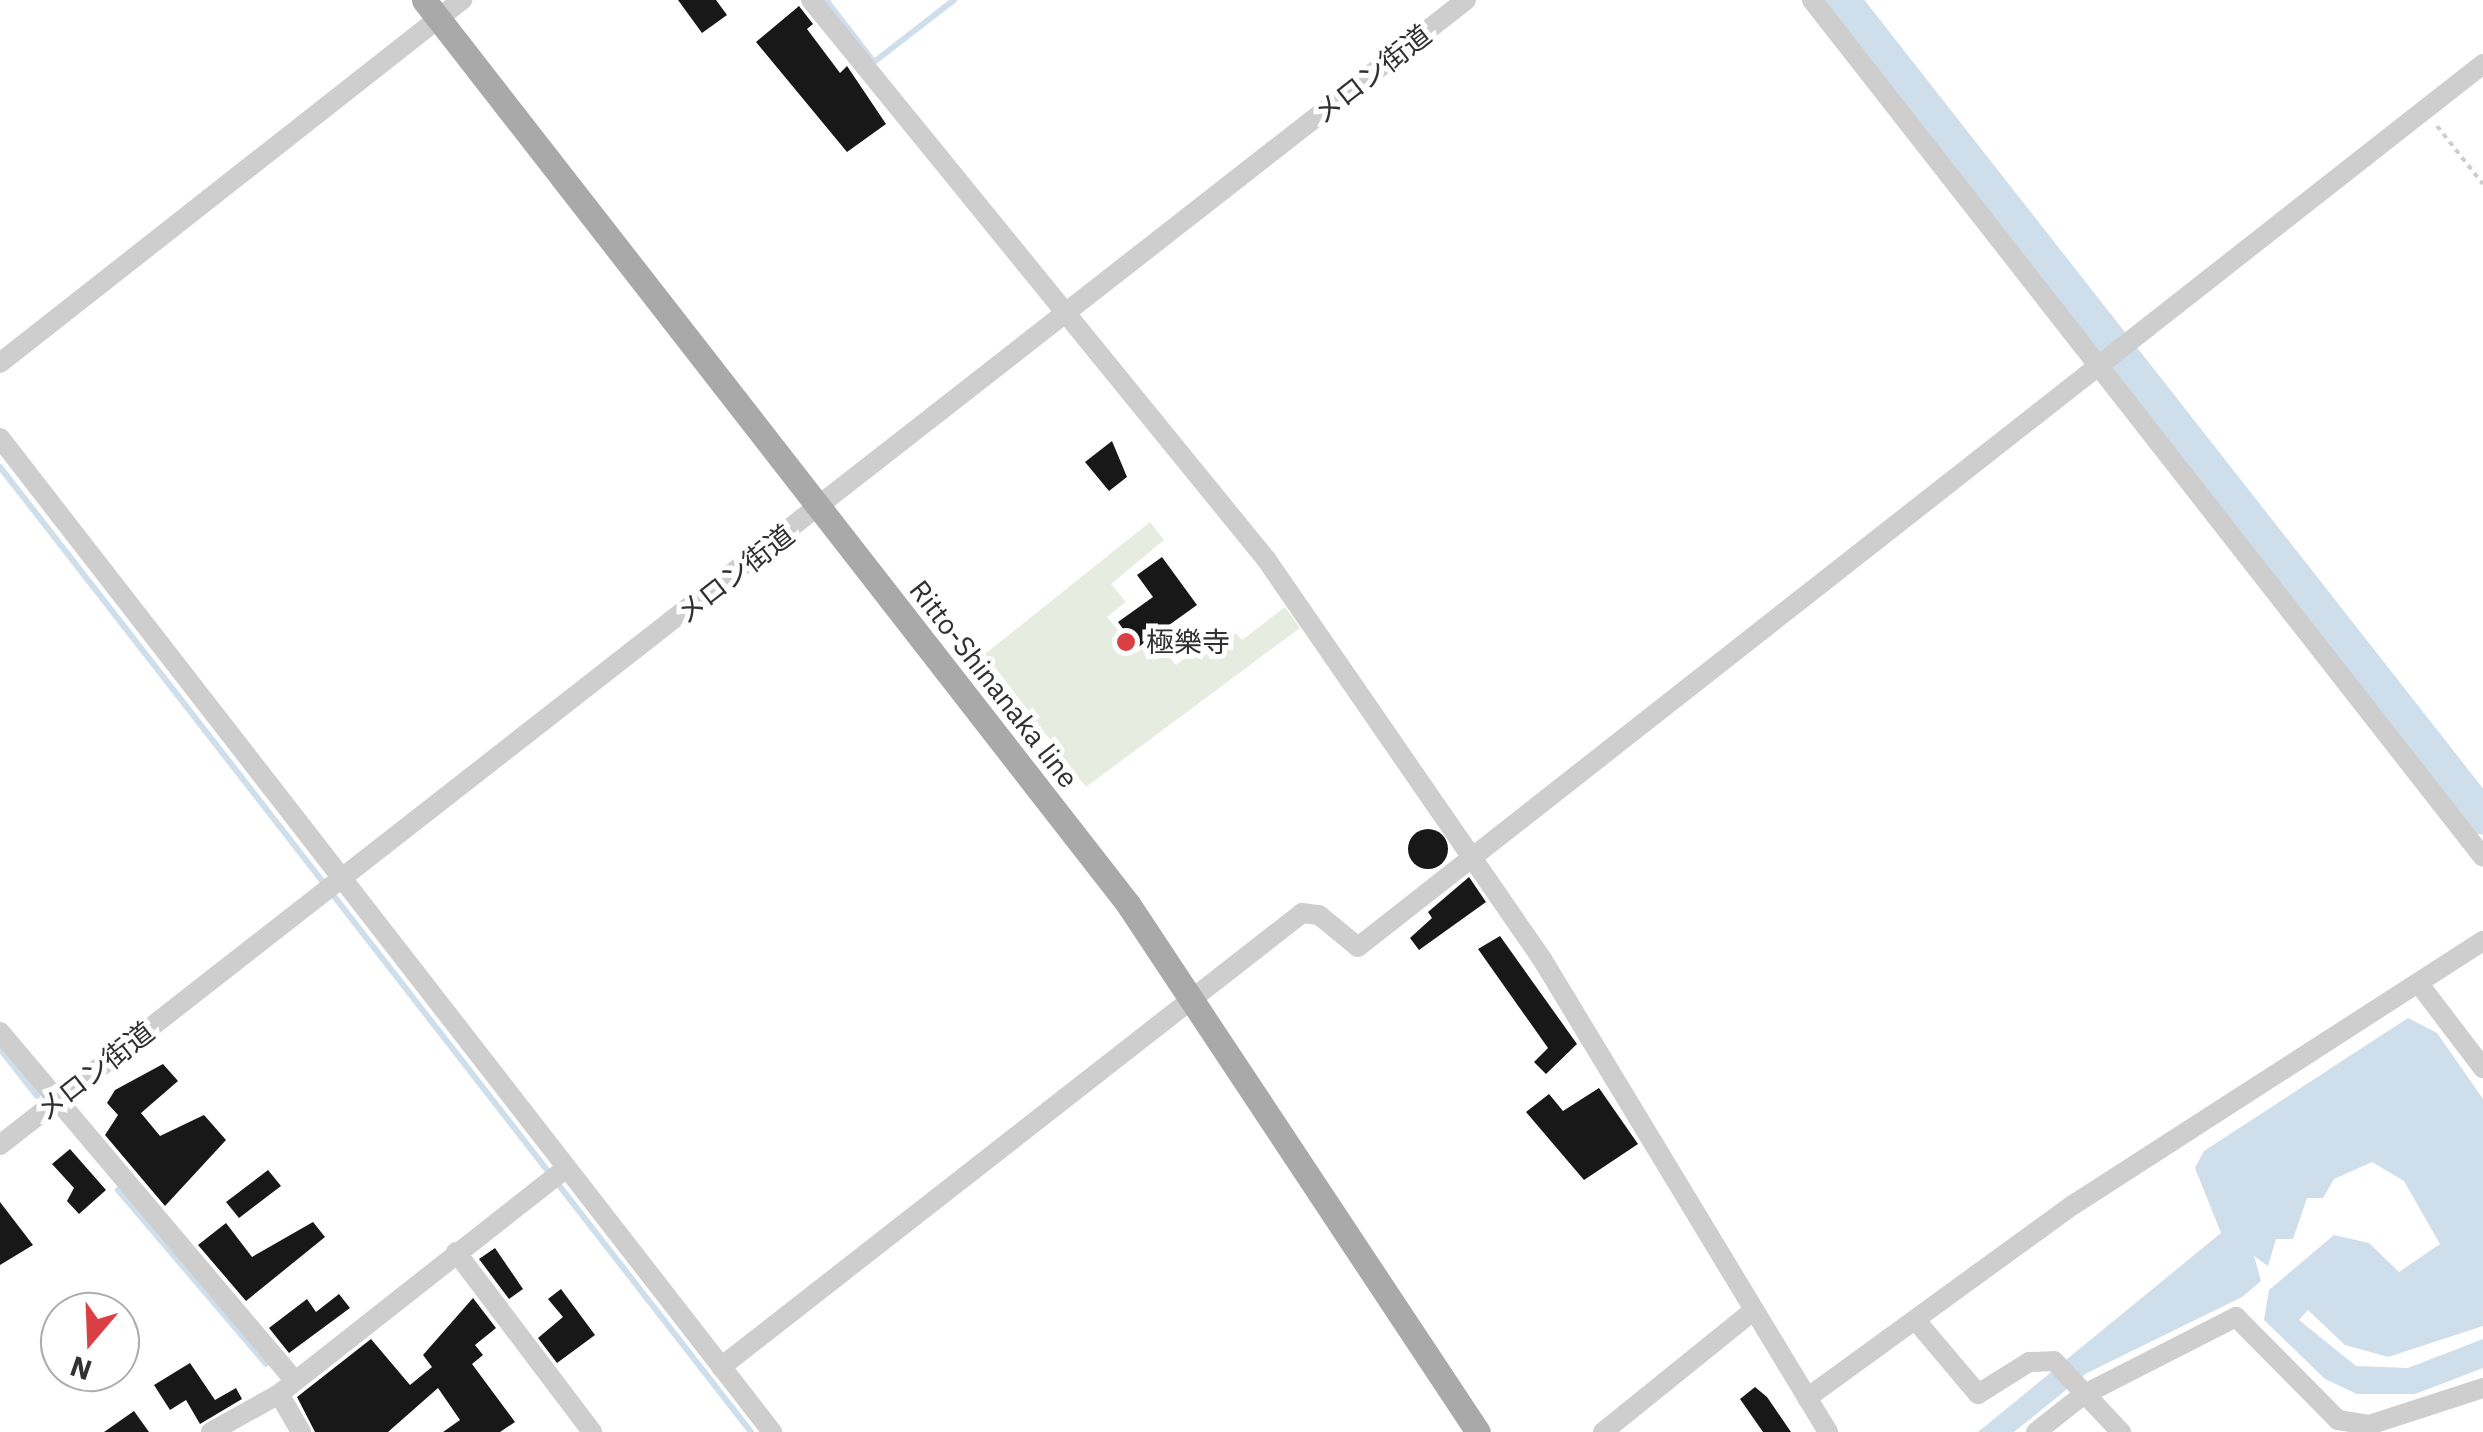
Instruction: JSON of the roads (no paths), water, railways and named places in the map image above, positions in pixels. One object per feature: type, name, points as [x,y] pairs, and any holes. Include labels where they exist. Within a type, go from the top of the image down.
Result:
[{"type":"main road","name":"Ritto-Shinanaka line","points":[[432,10],[1194,998],[1478,1432]]},
{"type":"street","points":[[0,363],[432,10],[462,0]]},
{"type":"street","points":[[811,0],[1266,559],[1473,856],[1828,1432]]},
{"type":"street","name":"メロン街道","points":[[0,1145],[819,510],[1466,0]]},
{"type":"street","points":[[1812,0],[2483,857]]},
{"type":"street","points":[[721,1366],[1302,914],[1320,914],[1358,946],[2483,64]]},
{"type":"street","points":[[0,438],[331,886],[555,1176],[721,1366],[772,1432]]},
{"type":"street","points":[[1807,1398],[1918,1323],[2072,1205],[2483,941]]},
{"type":"street","points":[[2419,984],[2483,1068]]},
{"type":"street","points":[[0,1032],[287,1388],[300,1432]]},
{"type":"street","points":[[211,1432],[287,1388],[555,1176]]},
{"type":"street","points":[[456,1252],[592,1432]]},
{"type":"street","points":[[1603,1432],[1752,1312]]},
{"type":"street","points":[[2036,1432],[2083,1395],[2236,1317],[2338,1420],[2368,1426],[2483,1388]]},
{"type":"street","points":[[1918,1323],[1978,1394],[2041,1358],[2121,1432]]},
{"type":"water","points":[[2408,1018],[2437,1033],[2483,1099],[2483,1326],[2388,1357],[2345,1345],[2308,1310],[2299,1320],[2356,1366],[2408,1368],[2483,1339],[2483,1368],[2415,1394],[2357,1394],[2325,1379],[2264,1320],[2269,1290],[2334,1235],[2369,1243],[2399,1272],[2440,1244],[2404,1181],[2372,1162],[2334,1179],[2323,1198],[2307,1198],[2293,1239],[2276,1239],[2268,1266],[2254,1256],[2261,1281],[2242,1297],[2087,1373],[2014,1432],[1978,1432],[2221,1233],[2195,1168],[2204,1151]]},
{"type":"waterway","points":[[826,0],[874,62],[954,0]]},
{"type":"waterway","points":[[1842,0],[2483,817]]},
{"type":"waterway","points":[[0,467],[751,1432]]},
{"type":"waterway","points":[[0,1049],[37,1096]]},
{"type":"waterway","points":[[118,1190],[266,1364]]},
{"type":"place","name":"極樂寺","points":[[1126,642]]}]
